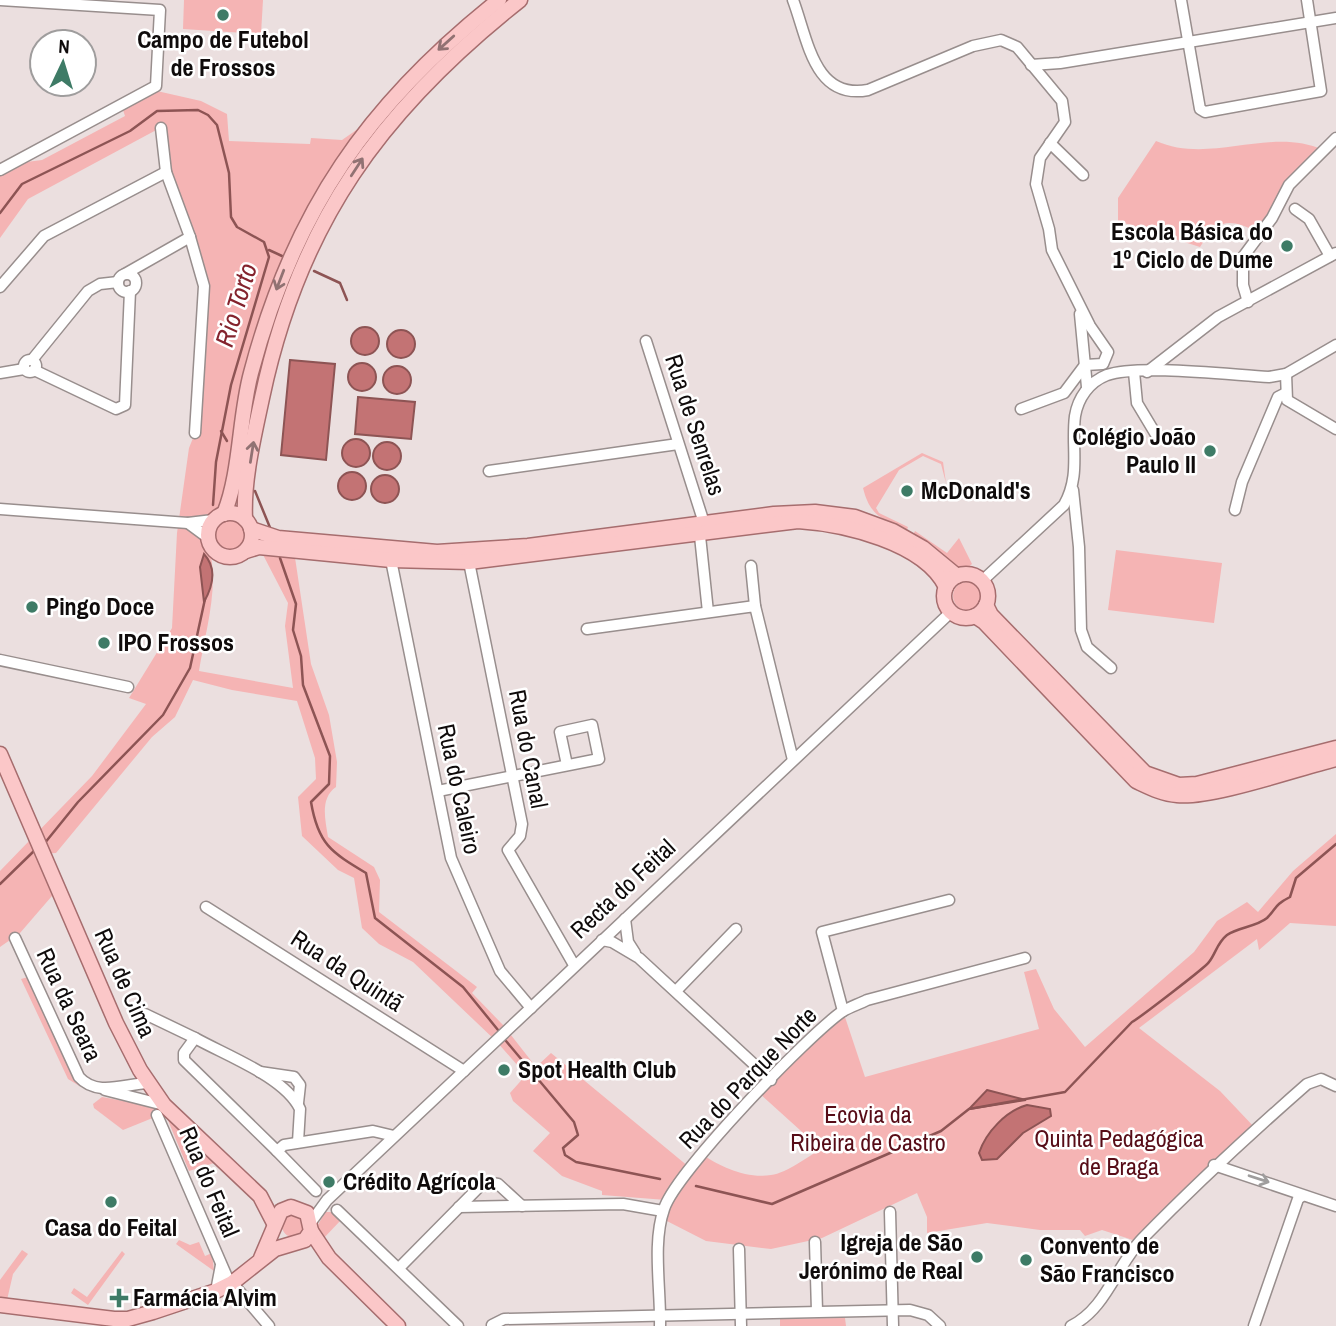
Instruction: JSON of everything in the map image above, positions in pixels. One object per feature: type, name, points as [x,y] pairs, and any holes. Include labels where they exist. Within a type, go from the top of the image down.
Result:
[{"type":"main road","points":[[499,0],[448,41],[383,107],[348,152],[309,218],[284,271],[259,342],[218,517],[207,537],[210,546],[220,556],[233,558],[259,548],[391,560],[469,562],[815,512],[855,517],[907,538],[957,576]]},
{"type":"main road","points":[[246,551],[251,541],[245,498],[265,382],[296,282],[322,225],[361,159],[395,114],[459,50],[520,0]]},
{"type":"main road","points":[[218,517],[239,515],[248,524],[278,538],[437,552],[798,521],[833,523],[872,534],[906,550],[942,579],[946,587],[944,600],[951,612],[962,618],[975,617],[984,622],[1136,781],[1157,791],[1178,795],[1203,793],[1336,759]]},
{"type":"main road","points":[[946,587],[957,576],[971,575],[982,581],[988,592],[986,605],[975,617]]},
{"type":"main road","points":[[986,605],[991,615],[1125,756],[1160,781],[1179,785],[1197,784],[1336,748]]},
{"type":"main road","name":"Rua de Cima","points":[[0,754],[133,1057],[160,1110],[260,1196],[294,1208]]},
{"type":"main road","name":"Rua de Cima","points":[[260,1196],[274,1227]]},
{"type":"main road","points":[[294,1208],[307,1213],[311,1226],[329,1258],[398,1326]]},
{"type":"main road","name":"Recta do Feital","points":[[261,1258],[281,1212],[294,1208]]},
{"type":"main road","name":"Recta do Feital","points":[[135,1322],[232,1283],[261,1258],[294,1244],[311,1226]]},
{"type":"main road","points":[[274,1227],[294,1244],[329,1258]]},
{"type":"main road","points":[[0,1305],[102,1322],[135,1322]]},
{"type":"street","points":[[0,0],[160,10],[156,86],[0,170]]},
{"type":"street","points":[[793,0],[818,69],[827,82],[844,92],[868,90],[973,46],[990,42],[1011,42],[1062,102],[1066,116],[1036,169],[1036,184],[1052,250],[1090,326],[1108,352],[1103,364],[1085,365],[1063,393],[1021,409]]},
{"type":"street","points":[[1181,0],[1200,109],[1205,112],[1317,94],[1322,87],[1307,0]]},
{"type":"street","points":[[1031,65],[1060,63],[1336,18]]},
{"type":"street","points":[[1043,79],[1060,63]]},
{"type":"street","points":[[160,128],[166,172],[190,237],[204,286],[195,433]]},
{"type":"street","points":[[1248,302],[1243,285],[1243,257],[1272,218],[1289,186],[1336,138]]},
{"type":"street","points":[[1050,143],[1083,175]]},
{"type":"street","points":[[0,287],[44,236],[166,172]]},
{"type":"street","points":[[1147,372],[1203,327],[1333,255],[1309,219],[1295,209]]},
{"type":"street","points":[[0,373],[30,366],[88,291],[100,284],[121,278],[190,237]]},
{"type":"street","points":[[30,366],[116,408],[125,405],[130,291],[122,291],[121,278]]},
{"type":"street","points":[[1077,299],[1087,387]]},
{"type":"street","name":"Rua de Senrelas","points":[[646,341],[702,529],[708,612]]},
{"type":"street","points":[[1111,668],[1087,647],[1081,630],[1079,547],[1073,490],[1076,475],[1075,419],[1078,403],[1087,387],[1105,376],[1134,372],[1269,377],[1286,374],[1336,345]]},
{"type":"street","points":[[1134,372],[1137,403],[1158,439]]},
{"type":"street","points":[[1286,374],[1284,394],[1287,400],[1336,429]]},
{"type":"street","points":[[1235,510],[1242,482],[1278,397],[1284,394]]},
{"type":"street","points":[[489,471],[678,444]]},
{"type":"street","points":[[982,581],[1064,505],[1073,490]]},
{"type":"street","points":[[0,509],[188,523],[218,517]]},
{"type":"street","points":[[188,523],[207,537]]},
{"type":"street","name":"Rua do Caleiro","points":[[391,560],[451,858],[500,971],[531,1008]]},
{"type":"street","name":"Rua do Canal","points":[[469,562],[522,824],[520,835],[508,849],[574,965]]},
{"type":"street","points":[[751,566],[755,606],[793,760]]},
{"type":"street","points":[[587,629],[755,606]]},
{"type":"street","name":"Recta do Feital","points":[[311,1226],[327,1199],[951,612]]},
{"type":"street","points":[[0,660],[128,687]]},
{"type":"street","points":[[438,790],[599,759],[592,725],[560,732],[567,765]]},
{"type":"street","points":[[843,1011],[822,932],[949,900]]},
{"type":"street","name":"Rua da Quintã","points":[[206,906],[464,1071]]},
{"type":"street","points":[[625,919],[628,942],[639,958]]},
{"type":"street","points":[[676,991],[736,929]]},
{"type":"street","name":"Rua da Seara","points":[[15,937],[79,1077],[90,1087],[160,1110]]},
{"type":"street","points":[[601,940],[612,942],[639,958],[771,1080]]},
{"type":"street","name":"Rua do Parque Norte","points":[[660,1321],[663,1211],[680,1179],[771,1080],[843,1011],[888,993],[1025,958]]},
{"type":"street","points":[[145,1014],[260,1072],[298,1103]]},
{"type":"street","points":[[195,1038],[184,1053],[184,1060],[316,1191]]},
{"type":"street","name":"Rua da Seara","points":[[126,1084],[134,1065],[133,1057]]},
{"type":"street","points":[[260,1072],[294,1077],[300,1085],[298,1103],[301,1119],[298,1142]]},
{"type":"street","points":[[1071,1326],[1097,1304],[1139,1242],[1214,1165],[1307,1084],[1321,1079],[1336,1086]]},
{"type":"street","name":"Rua da Seara","points":[[102,1089],[148,1083]]},
{"type":"street","name":"Rua do Feital","points":[[160,1110],[220,1265],[267,1323]]},
{"type":"street","points":[[277,1151],[284,1145],[298,1142],[373,1131],[394,1136]]},
{"type":"street","points":[[1214,1165],[1336,1206]]},
{"type":"street","points":[[399,1268],[484,1182],[498,1184],[522,1206]]},
{"type":"street","points":[[475,1190],[487,1206]]},
{"type":"street","points":[[1254,1325],[1298,1199],[1302,1196]]},
{"type":"street","name":"Recta do Feital","points":[[294,1208],[327,1199]]},
{"type":"street","points":[[458,1207],[622,1204],[663,1211]]},
{"type":"street","points":[[337,1210],[458,1326]]},
{"type":"street","points":[[890,1212],[893,1326]]},
{"type":"street","points":[[816,1242],[817,1311]]},
{"type":"street","points":[[739,1248],[741,1326]]},
{"type":"street","name":"Rua do Feital","points":[[216,1291],[220,1265]]},
{"type":"street","points":[[492,1325],[504,1319],[660,1321],[741,1313],[892,1310],[919,1311],[940,1326]]},
{"type":"green space","name":"Campo de Futebol de Frossos","points":[[184,0],[263,0],[261,34],[183,29]]},
{"type":"green space","points":[[157,91],[201,101],[227,114],[229,141],[310,144],[311,138],[342,140],[362,126],[270,309],[224,514],[196,523],[206,539],[213,575],[210,615],[199,671],[293,688],[285,626],[288,603],[259,547],[294,551],[311,664],[329,715],[337,762],[336,787],[326,803],[328,837],[374,867],[380,880],[379,912],[477,987],[472,993],[503,1025],[536,1067],[551,1053],[689,1167],[702,1154],[734,1171],[771,1175],[790,1168],[821,1149],[759,1093],[843,1011],[865,1077],[1039,1029],[1024,972],[1036,969],[1054,1009],[1085,1047],[1194,952],[1217,921],[1247,902],[1258,912],[1293,871],[1336,834],[1336,926],[1290,923],[1259,950],[1257,939],[1139,1028],[1220,1091],[1256,1129],[1139,1242],[1102,1230],[1085,1236],[1080,1230],[1040,1230],[987,1223],[927,1233],[927,1217],[917,1193],[822,1238],[771,1249],[706,1241],[661,1218],[666,1200],[602,1195],[602,1191],[562,1176],[533,1151],[550,1133],[513,1101],[510,1093],[526,1075],[496,1041],[413,962],[379,944],[362,928],[354,878],[338,870],[302,836],[298,797],[316,779],[315,758],[297,701],[193,680],[175,717],[152,737],[56,853],[42,854],[58,889],[20,933],[0,947],[0,871],[92,776],[146,704],[129,698],[172,628],[177,533],[189,448],[195,433],[204,286],[166,172],[160,128],[28,199],[0,238],[0,170],[11,164],[42,160],[125,116],[123,110]]},
{"type":"green space","points":[[1156,141],[1198,149],[1283,142],[1323,150],[1257,232],[1238,224],[1224,224],[1212,231],[1200,247],[1118,221],[1118,198]]},
{"type":"green space","points":[[922,453],[943,462],[946,483],[941,464],[923,456],[899,470],[876,508],[879,513],[908,527],[907,530],[873,511],[863,488]]},
{"type":"green space","points":[[230,519],[242,523],[246,535],[242,547],[230,551],[218,547],[214,535],[218,523]]},
{"type":"green space","points":[[915,531],[947,553],[959,538],[972,564],[966,569],[958,568],[913,535]]},
{"type":"green space","points":[[1116,550],[1222,563],[1214,623],[1108,610]]},
{"type":"green space","points":[[967,582],[977,586],[981,596],[977,606],[967,610],[957,606],[953,596],[957,586]]},
{"type":"green space","points":[[28,977],[81,1087],[68,1079],[21,979]]},
{"type":"green space","points":[[102,1097],[156,1107],[165,1113],[123,1130],[94,1108],[93,1104]]},
{"type":"green space","points":[[167,1118],[214,1163],[189,1171]]},
{"type":"green space","points":[[325,1212],[331,1212],[341,1220],[322,1240],[318,1225]]},
{"type":"green space","points":[[293,1215],[301,1218],[304,1226],[301,1234],[293,1237],[285,1234],[282,1226],[285,1218]]},
{"type":"green space","points":[[179,1240],[190,1245],[199,1242],[205,1256],[212,1253],[214,1271],[176,1244]]},
{"type":"green space","points":[[22,1250],[28,1254],[13,1274],[7,1300],[0,1299],[0,1280]]},
{"type":"green space","points":[[122,1251],[125,1254],[88,1305],[71,1293],[74,1288],[87,1297]]},
{"type":"green space","points":[[845,1318],[846,1326],[780,1326],[780,1319]]},
{"type":"shaded area","points":[[365,327],[375,331],[379,341],[375,351],[365,355],[355,351],[351,341],[355,331]]},
{"type":"shaded area","points":[[401,330],[411,334],[415,344],[411,354],[401,358],[391,354],[387,344],[391,334]]},
{"type":"shaded area","points":[[290,360],[335,364],[326,460],[281,455]]},
{"type":"shaded area","points":[[362,363],[372,367],[376,377],[372,387],[362,391],[352,387],[348,377],[352,367]]},
{"type":"shaded area","points":[[397,366],[407,370],[411,380],[407,390],[397,394],[387,390],[383,380],[387,370]]},
{"type":"shaded area","points":[[358,397],[415,402],[411,439],[355,434]]},
{"type":"shaded area","points":[[356,439],[366,443],[370,453],[366,463],[356,467],[346,463],[342,453],[346,443]]},
{"type":"shaded area","points":[[387,442],[397,446],[401,456],[397,466],[387,470],[377,466],[373,456],[377,446]]},
{"type":"shaded area","points":[[352,472],[362,476],[366,486],[362,496],[352,500],[342,496],[338,486],[342,476]]},
{"type":"shaded area","points":[[385,475],[395,479],[399,489],[395,499],[385,503],[375,499],[371,489],[375,479]]},
{"type":"shaded area","points":[[204,554],[211,565],[212,577],[204,602],[200,567]]},
{"type":"shaded area","points":[[987,1090],[1026,1100],[969,1109]]},
{"type":"shaded area","points":[[1027,1105],[1050,1109],[1051,1116],[1023,1133],[997,1159],[982,1160],[979,1153],[992,1130],[1004,1117]]},
{"type":"waterway","name":"Rio Torto","points":[[0,213],[22,184],[130,131],[157,111],[198,110],[208,115],[217,125],[229,173],[231,217],[237,227],[264,242],[269,257],[231,385],[216,462],[213,505]]},
{"type":"waterway","points":[[269,250],[282,256]]},
{"type":"waterway","points":[[314,271],[340,283],[347,300]]},
{"type":"waterway","name":"Rio Torto","points":[[221,431],[227,441]]},
{"type":"waterway","points":[[255,491],[271,530]]},
{"type":"waterway","points":[[280,558],[296,604],[293,630],[301,656],[303,685],[330,756],[329,784],[311,802],[322,837],[335,852],[366,873],[375,918],[463,987],[498,1030]]},
{"type":"waterway","name":"Rio Torto","points":[[44,844],[78,802],[163,715],[190,668],[205,599]]},
{"type":"waterway","points":[[696,1186],[772,1204],[941,1131],[969,1109],[1065,1092],[1132,1022],[1205,966],[1227,935],[1263,921],[1290,897],[1296,878],[1336,844]]},
{"type":"waterway","name":"Rio Torto","points":[[0,884],[35,850]]},
{"type":"waterway","points":[[506,1041],[574,1122],[578,1135],[563,1148],[565,1155],[576,1162],[660,1179]]},
{"type":"place","name":"Campo de Futebol de Frossos","points":[[223,15]]},
{"type":"place","name":"Escola Básica do 1º Ciclo de Dume","points":[[1287,246]]},
{"type":"place","name":"Colégio João Paulo II","points":[[1210,451]]},
{"type":"place","name":"McDonald's","points":[[907,491]]},
{"type":"place","name":"Pingo Doce","points":[[32,607]]},
{"type":"place","name":"IPO Frossos","points":[[104,643]]},
{"type":"place","name":"Spot Health Club","points":[[504,1070]]},
{"type":"place","name":"Crédito Agrícola","points":[[329,1182]]},
{"type":"place","name":"Casa do Feital","points":[[111,1202]]},
{"type":"place","name":"Igreja de São Jerónimo de Real","points":[[977,1257]]},
{"type":"place","name":"Convento de São Francisco","points":[[1026,1260]]},
{"type":"place","name":"Farmácia Alvim","points":[[119,1298]]},
{"type":"park label","name":"Ecovia da Ribeira de Castro","points":[[868,1129]]},
{"type":"park label","name":"Quinta Pedagógica de Braga","points":[[1119,1153]]}]
